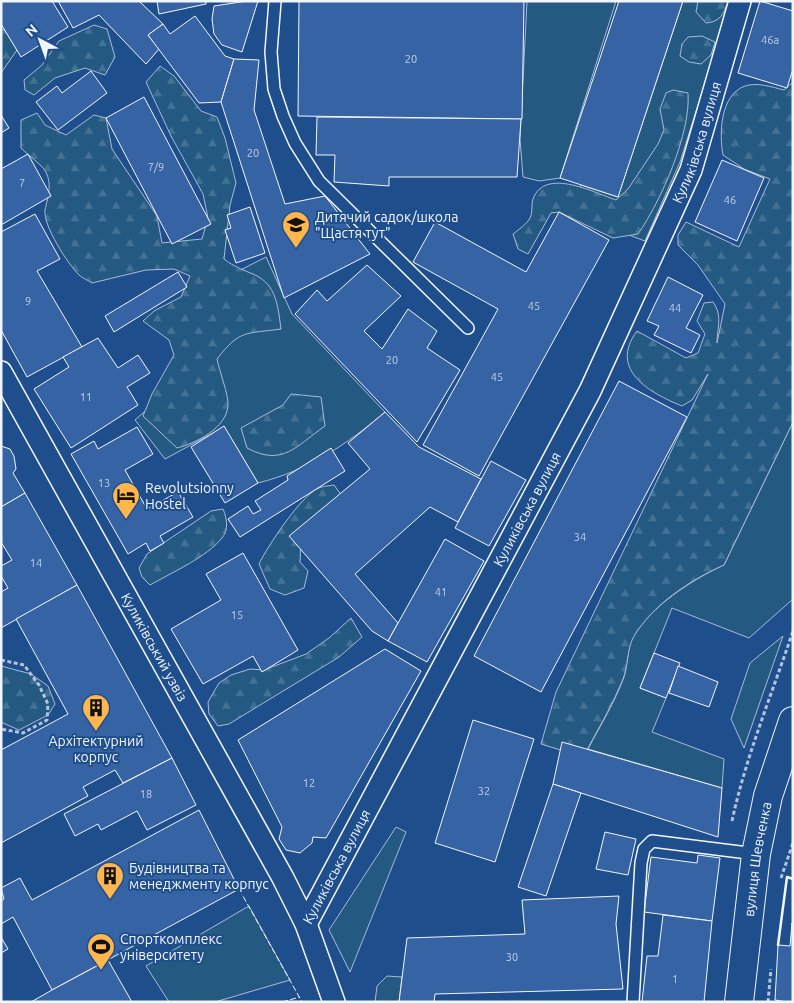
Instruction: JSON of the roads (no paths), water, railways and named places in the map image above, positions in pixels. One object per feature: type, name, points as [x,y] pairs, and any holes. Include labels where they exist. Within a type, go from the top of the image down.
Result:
[{"type":"main road","name":"вулиця Шевченка","points":[[739,1002],[756,854],[768,796],[793,721]]},
{"type":"street","name":"Куликівська вулиця","points":[[334,1002],[306,924],[590,392],[691,170],[740,1]]},
{"type":"street","name":"Куликівський узвіз","points":[[1,372],[274,861],[306,924]]},
{"type":"lane","points":[[275,1],[271,52],[274,89],[295,143],[319,181],[468,328]]},
{"type":"lane","points":[[633,1002],[641,863],[644,850],[652,841],[756,854]]},
{"type":"place","name":"Дитячий садок/школа \"Щастя тут\"","points":[[296,249]]},
{"type":"place","name":"Revolutsionny Hostel","points":[[126,520]]},
{"type":"place","name":"Архітектурний корпус","points":[[96,732]]},
{"type":"place","name":"Будівництва та менеджменту корпус","points":[[110,900]]},
{"type":"place","name":"Спорткомплекс університету","points":[[101,971]]}]
